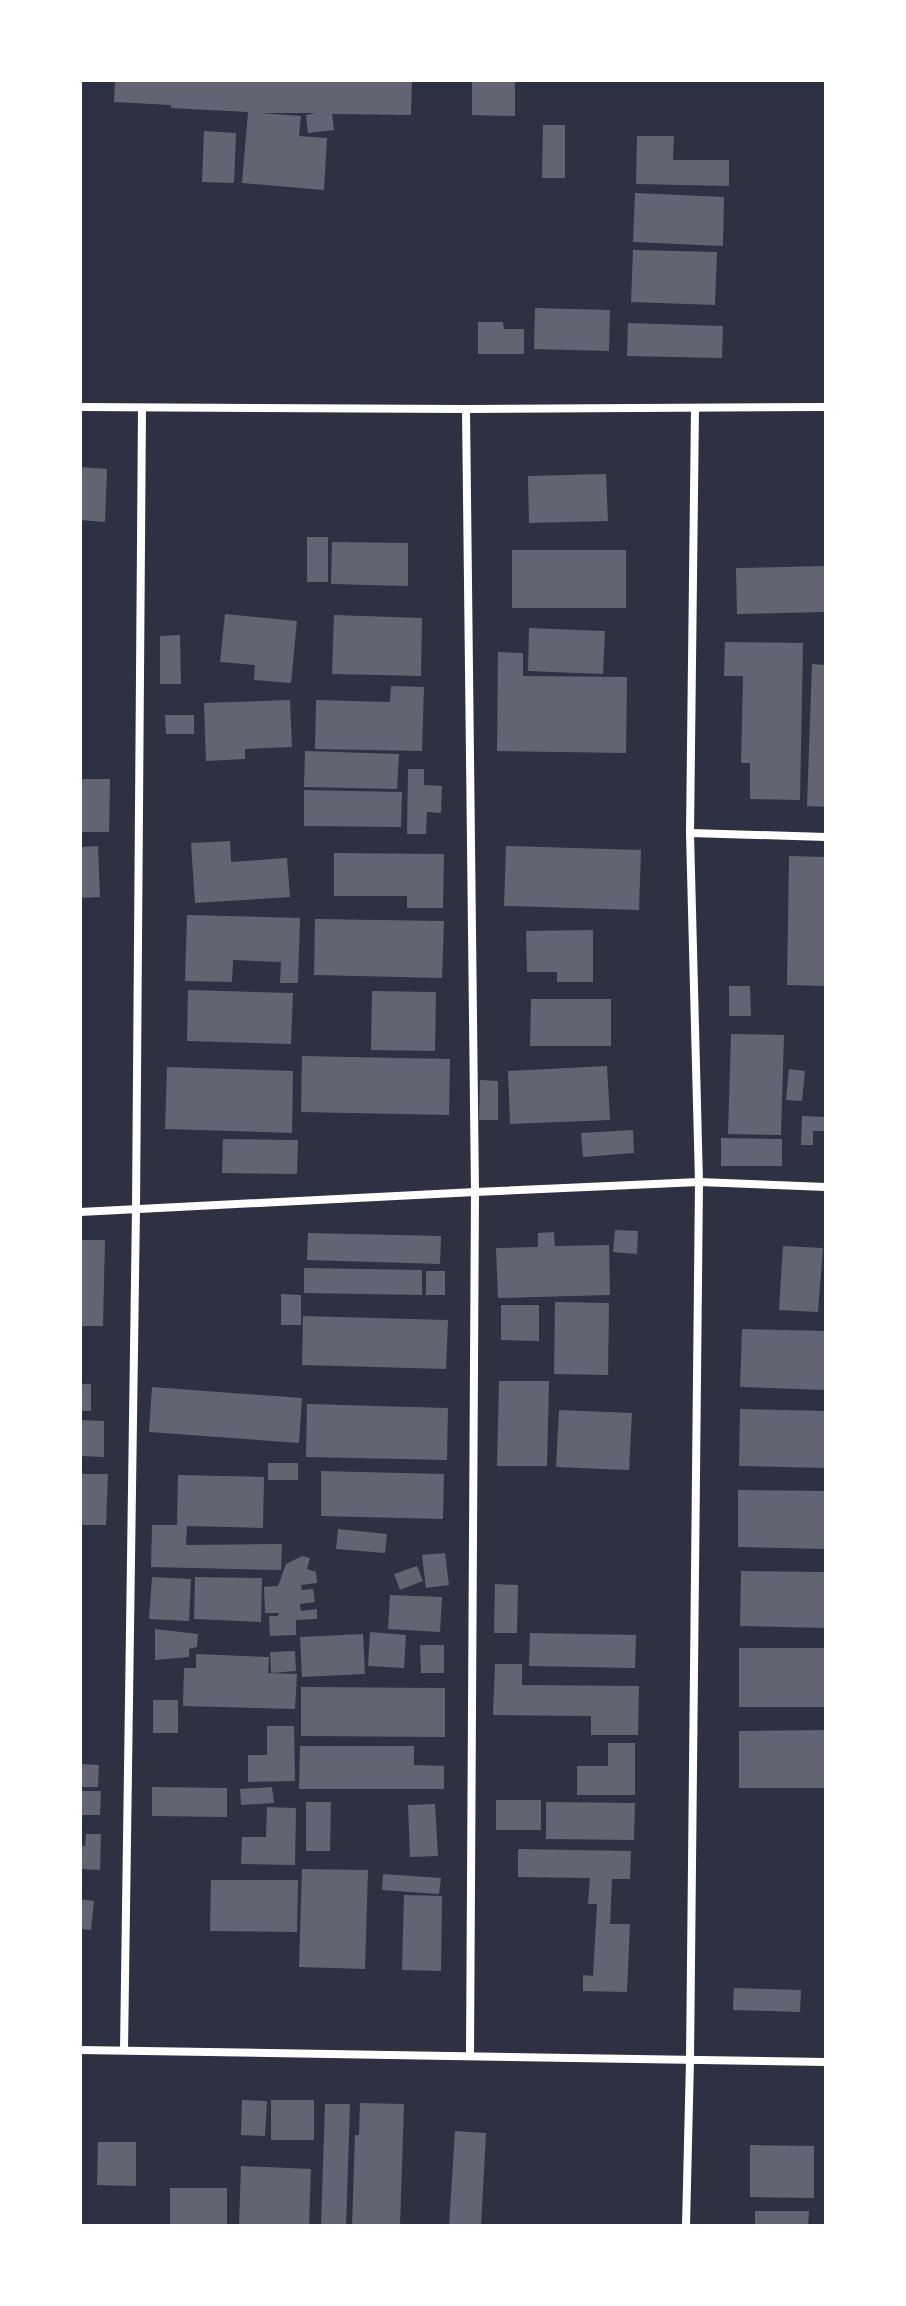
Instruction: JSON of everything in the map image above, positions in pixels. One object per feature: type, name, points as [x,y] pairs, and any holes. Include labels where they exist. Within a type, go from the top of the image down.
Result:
[{"type":"street","points":[[80,407],[826,407]]},
{"type":"street","points":[[124,2050],[136,1209],[142,408]]},
{"type":"street","points":[[686,2226],[699,1182],[690,833],[695,408]]},
{"type":"street","points":[[466,409],[475,1192],[470,2055]]},
{"type":"street","points":[[690,833],[826,837]]},
{"type":"street","points":[[80,1212],[699,1182],[826,1187]]},
{"type":"street","points":[[80,2050],[826,2062]]},
{"type":"building","points":[[115,80],[412,80],[411,115],[332,114],[334,130],[308,133],[306,115],[316,113],[260,113],[301,116],[299,136],[327,138],[324,190],[242,183],[248,112],[114,102]]},
{"type":"building","points":[[472,80],[515,80],[515,116],[472,115]]},
{"type":"building","points":[[543,125],[565,125],[565,178],[542,178]]},
{"type":"building","points":[[204,131],[236,133],[234,183],[202,182]]},
{"type":"building","points":[[637,136],[674,136],[673,160],[729,160],[729,186],[636,184]]},
{"type":"building","points":[[635,193],[724,197],[723,246],[633,242]]},
{"type":"building","points":[[633,250],[717,252],[715,305],[631,302]]},
{"type":"building","points":[[535,308],[610,310],[609,351],[534,349]]},
{"type":"building","points":[[478,322],[503,322],[504,329],[524,329],[524,354],[478,354]]},
{"type":"building","points":[[628,323],[723,326],[722,358],[627,356]]},
{"type":"building","points":[[80,467],[107,469],[105,522],[80,520]]},
{"type":"building","points":[[606,474],[608,521],[529,523],[528,476]]},
{"type":"building","points":[[307,537],[328,537],[328,582],[307,582]]},
{"type":"building","points":[[332,542],[408,543],[408,586],[331,584]]},
{"type":"building","points":[[512,550],[626,550],[626,608],[512,608]]},
{"type":"building","points":[[826,566],[826,612],[737,614],[736,568]]},
{"type":"building","points":[[225,614],[297,621],[291,683],[254,680],[255,665],[220,662]]},
{"type":"building","points":[[334,615],[422,618],[421,676],[332,674]]},
{"type":"building","points":[[529,628],[605,631],[603,674],[528,671]]},
{"type":"building","points":[[180,635],[181,684],[160,684],[160,636]]},
{"type":"building","points":[[725,642],[803,643],[800,800],[750,799],[750,763],[741,763],[743,676],[724,676]]},
{"type":"building","points":[[498,652],[523,653],[523,676],[627,677],[626,753],[497,751]]},
{"type":"building","points":[[812,664],[826,665],[826,807],[807,806]]},
{"type":"building","points":[[391,686],[424,687],[422,751],[315,749],[316,700],[390,702]]},
{"type":"building","points":[[290,700],[292,747],[245,749],[245,759],[206,761],[204,703]]},
{"type":"building","points":[[165,715],[194,715],[194,734],[166,734]]},
{"type":"building","points":[[305,751],[399,754],[397,789],[304,787]]},
{"type":"building","points":[[408,769],[424,769],[424,785],[442,786],[441,813],[427,812],[426,834],[407,834]]},
{"type":"building","points":[[80,779],[110,779],[109,832],[80,832]]},
{"type":"building","points":[[304,790],[402,792],[401,827],[304,826]]},
{"type":"building","points":[[230,841],[231,862],[287,858],[290,897],[195,903],[191,843]]},
{"type":"building","points":[[98,846],[100,897],[80,898],[80,847]]},
{"type":"building","points":[[506,846],[641,850],[639,910],[504,906]]},
{"type":"building","points":[[334,853],[444,854],[443,908],[407,908],[407,896],[334,896]]},
{"type":"building","points":[[789,856],[826,857],[826,986],[787,985]]},
{"type":"building","points":[[187,915],[300,918],[298,983],[280,983],[281,962],[233,960],[232,982],[185,981]]},
{"type":"building","points":[[315,919],[444,921],[442,978],[314,975]]},
{"type":"building","points":[[593,930],[593,982],[557,982],[557,972],[527,972],[526,931]]},
{"type":"building","points":[[729,986],[750,986],[751,1016],[729,1016]]},
{"type":"building","points":[[188,990],[293,993],[291,1044],[187,1041]]},
{"type":"building","points":[[372,991],[436,992],[435,1051],[371,1050]]},
{"type":"building","points":[[531,999],[611,999],[611,1046],[530,1046]]},
{"type":"building","points":[[731,1034],[784,1035],[781,1135],[728,1134]]},
{"type":"building","points":[[302,1056],[450,1059],[449,1115],[301,1112]]},
{"type":"building","points":[[607,1066],[610,1120],[510,1124],[508,1071]]},
{"type":"building","points":[[167,1067],[293,1071],[292,1133],[165,1129]]},
{"type":"building","points":[[789,1069],[805,1071],[802,1101],[786,1100]]},
{"type":"building","points":[[480,1080],[498,1081],[498,1120],[479,1120]]},
{"type":"building","points":[[802,1116],[826,1117],[826,1131],[813,1131],[813,1145],[801,1145]]},
{"type":"building","points":[[633,1130],[634,1153],[583,1157],[581,1133]]},
{"type":"building","points":[[721,1138],[782,1139],[782,1166],[721,1166]]},
{"type":"building","points":[[223,1139],[298,1140],[297,1174],[222,1173]]},
{"type":"building","points":[[615,1230],[638,1231],[637,1254],[613,1252]]},
{"type":"building","points":[[554,1232],[555,1246],[609,1245],[610,1295],[498,1298],[496,1248],[538,1247],[538,1233]]},
{"type":"building","points":[[308,1233],[441,1236],[440,1264],[307,1260]]},
{"type":"building","points":[[80,1240],[105,1240],[103,1326],[80,1326]]},
{"type":"building","points":[[783,1246],[823,1248],[818,1312],[779,1310]]},
{"type":"building","points":[[304,1268],[422,1270],[422,1295],[304,1293]]},
{"type":"building","points":[[426,1271],[445,1271],[445,1295],[426,1295]]},
{"type":"building","points":[[281,1294],[301,1295],[301,1325],[281,1325]]},
{"type":"building","points":[[555,1302],[609,1303],[608,1375],[554,1374]]},
{"type":"building","points":[[501,1305],[539,1305],[539,1341],[501,1340]]},
{"type":"building","points":[[303,1316],[448,1320],[446,1369],[302,1365]]},
{"type":"building","points":[[742,1329],[826,1331],[826,1390],[740,1387]]},
{"type":"building","points":[[499,1381],[549,1381],[547,1466],[497,1466]]},
{"type":"building","points":[[80,1384],[91,1384],[91,1411],[80,1411]]},
{"type":"building","points":[[152,1387],[302,1398],[299,1443],[149,1432]]},
{"type":"building","points":[[307,1404],[448,1408],[447,1460],[306,1457]]},
{"type":"building","points":[[740,1409],[826,1411],[826,1468],[739,1466]]},
{"type":"building","points":[[559,1410],[632,1413],[629,1470],[556,1467]]},
{"type":"building","points":[[80,1420],[104,1421],[104,1457],[80,1456]]},
{"type":"building","points":[[268,1463],[298,1463],[298,1480],[268,1480]]},
{"type":"building","points":[[321,1471],[444,1474],[443,1519],[321,1516]]},
{"type":"building","points":[[80,1474],[108,1474],[106,1525],[80,1525]]},
{"type":"building","points":[[178,1475],[264,1477],[263,1528],[187,1526],[186,1545],[282,1544],[281,1570],[151,1567],[152,1525],[177,1525]]},
{"type":"building","points":[[738,1490],[826,1491],[826,1549],[738,1547]]},
{"type":"building","points":[[338,1529],[387,1534],[385,1553],[336,1549]]},
{"type":"building","points":[[445,1553],[449,1585],[426,1588],[422,1555]]},
{"type":"building","points":[[302,1556],[310,1558],[307,1569],[316,1572],[317,1583],[301,1585],[302,1590],[313,1589],[315,1602],[300,1604],[301,1611],[317,1609],[317,1619],[296,1620],[296,1635],[270,1636],[269,1616],[278,1616],[279,1613],[265,1613],[264,1587],[278,1586],[286,1564]]},
{"type":"building","points":[[417,1566],[423,1581],[400,1590],[394,1574]]},
{"type":"building","points":[[741,1571],[826,1572],[826,1628],[740,1626]]},
{"type":"building","points":[[152,1577],[191,1579],[189,1621],[149,1619]]},
{"type":"building","points":[[195,1577],[262,1578],[261,1622],[194,1619]]},
{"type":"building","points":[[495,1584],[518,1585],[517,1633],[494,1633]]},
{"type":"building","points":[[390,1595],[442,1597],[440,1632],[388,1629]]},
{"type":"building","points":[[155,1629],[198,1634],[197,1647],[189,1649],[189,1657],[155,1660]]},
{"type":"building","points":[[370,1632],[406,1635],[404,1668],[368,1666]]},
{"type":"building","points":[[530,1633],[636,1635],[635,1668],[529,1666]]},
{"type":"building","points":[[363,1634],[365,1674],[302,1677],[300,1637]]},
{"type":"building","points":[[420,1645],[444,1645],[444,1673],[421,1673]]},
{"type":"building","points":[[739,1648],[826,1648],[826,1707],[739,1707]]},
{"type":"building","points":[[295,1651],[296,1671],[271,1673],[270,1652]]},
{"type":"building","points":[[196,1654],[269,1657],[268,1673],[297,1674],[295,1709],[183,1706],[184,1668],[196,1668]]},
{"type":"building","points":[[495,1664],[522,1664],[522,1685],[639,1686],[638,1735],[591,1735],[591,1716],[493,1715]]},
{"type":"building","points":[[301,1687],[445,1688],[445,1737],[301,1736]]},
{"type":"building","points":[[153,1700],[178,1700],[178,1733],[153,1733]]},
{"type":"building","points":[[267,1726],[294,1726],[295,1781],[248,1782],[248,1755],[267,1755]]},
{"type":"building","points":[[826,1730],[826,1788],[739,1788],[739,1731]]},
{"type":"building","points":[[608,1743],[635,1743],[635,1795],[577,1795],[577,1766],[608,1766]]},
{"type":"building","points":[[300,1746],[414,1746],[414,1765],[444,1766],[444,1789],[299,1789]]},
{"type":"building","points":[[80,1764],[99,1765],[98,1787],[80,1787]]},
{"type":"building","points":[[152,1787],[227,1788],[227,1817],[152,1816]]},
{"type":"building","points":[[272,1787],[274,1803],[241,1805],[240,1789]]},
{"type":"building","points":[[80,1791],[101,1791],[100,1815],[80,1815]]},
{"type":"building","points":[[496,1800],[541,1800],[541,1830],[496,1830]]},
{"type":"building","points":[[306,1802],[331,1802],[330,1851],[306,1851]]},
{"type":"building","points":[[546,1802],[635,1803],[634,1840],[546,1839]]},
{"type":"building","points":[[435,1804],[438,1856],[410,1857],[408,1805]]},
{"type":"building","points":[[267,1807],[296,1808],[295,1865],[241,1864],[242,1837],[266,1837]]},
{"type":"building","points":[[86,1834],[101,1834],[100,1870],[80,1869],[80,1845],[85,1846]]},
{"type":"building","points":[[518,1849],[631,1851],[630,1879],[612,1879],[610,1924],[630,1924],[627,1992],[583,1991],[583,1975],[593,1976],[597,1904],[588,1904],[590,1878],[518,1877]]},
{"type":"building","points":[[302,1869],[368,1870],[365,1969],[299,1967]]},
{"type":"building","points":[[383,1874],[441,1878],[439,1894],[382,1890]]},
{"type":"building","points":[[211,1880],[298,1880],[297,1932],[210,1931]]},
{"type":"building","points":[[404,1895],[442,1896],[441,1971],[402,1970]]},
{"type":"building","points":[[80,1899],[94,1901],[91,1930],[80,1929]]},
{"type":"building","points":[[734,1988],[801,1990],[800,2012],[733,2010]]},
{"type":"building","points":[[242,2100],[267,2101],[265,2136],[241,2135]]},
{"type":"building","points":[[271,2100],[314,2100],[314,2140],[271,2140]]},
{"type":"building","points":[[360,2103],[404,2104],[400,2226],[352,2226],[355,2135],[359,2135]]},
{"type":"building","points":[[325,2104],[350,2104],[346,2226],[321,2226]]},
{"type":"building","points":[[455,2131],[486,2133],[481,2226],[449,2226]]},
{"type":"building","points":[[98,2142],[136,2142],[136,2186],[97,2185]]},
{"type":"building","points":[[750,2145],[814,2146],[814,2198],[750,2197]]},
{"type":"building","points":[[241,2166],[311,2169],[309,2226],[239,2226]]},
{"type":"building","points":[[170,2188],[227,2188],[227,2226],[170,2226]]},
{"type":"building","points":[[755,2211],[809,2211],[808,2226],[755,2226]]}]
